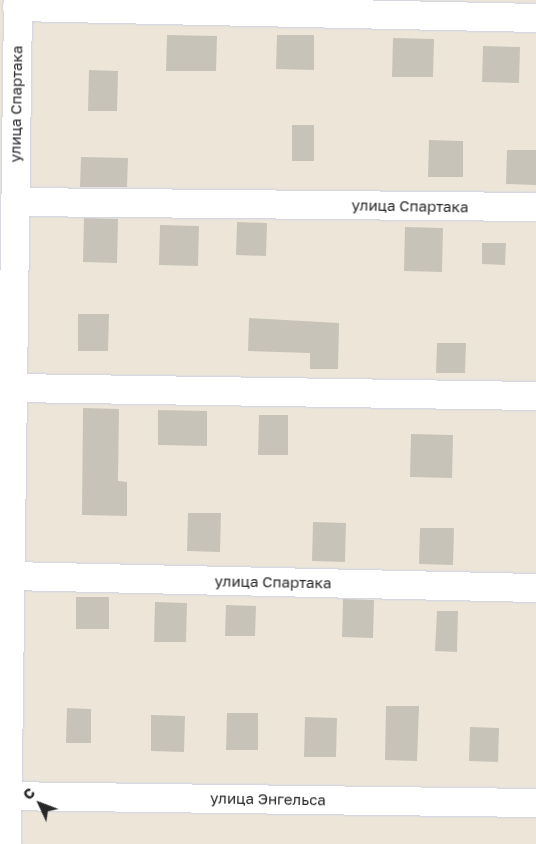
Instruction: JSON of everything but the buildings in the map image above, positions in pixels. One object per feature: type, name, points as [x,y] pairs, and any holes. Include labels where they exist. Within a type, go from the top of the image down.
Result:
[{"type":"street","name":"улица Спартака","points":[[7,844],[4,796],[13,388],[7,241],[15,202],[18,3],[536,18]]},
{"type":"street","name":"улица Спартака","points":[[15,202],[536,207]]},
{"type":"street","points":[[13,388],[536,396]]},
{"type":"street","name":"улица Спартака","points":[[10,576],[536,588]]},
{"type":"street","name":"улица Энгельса","points":[[4,796],[536,802]]}]
